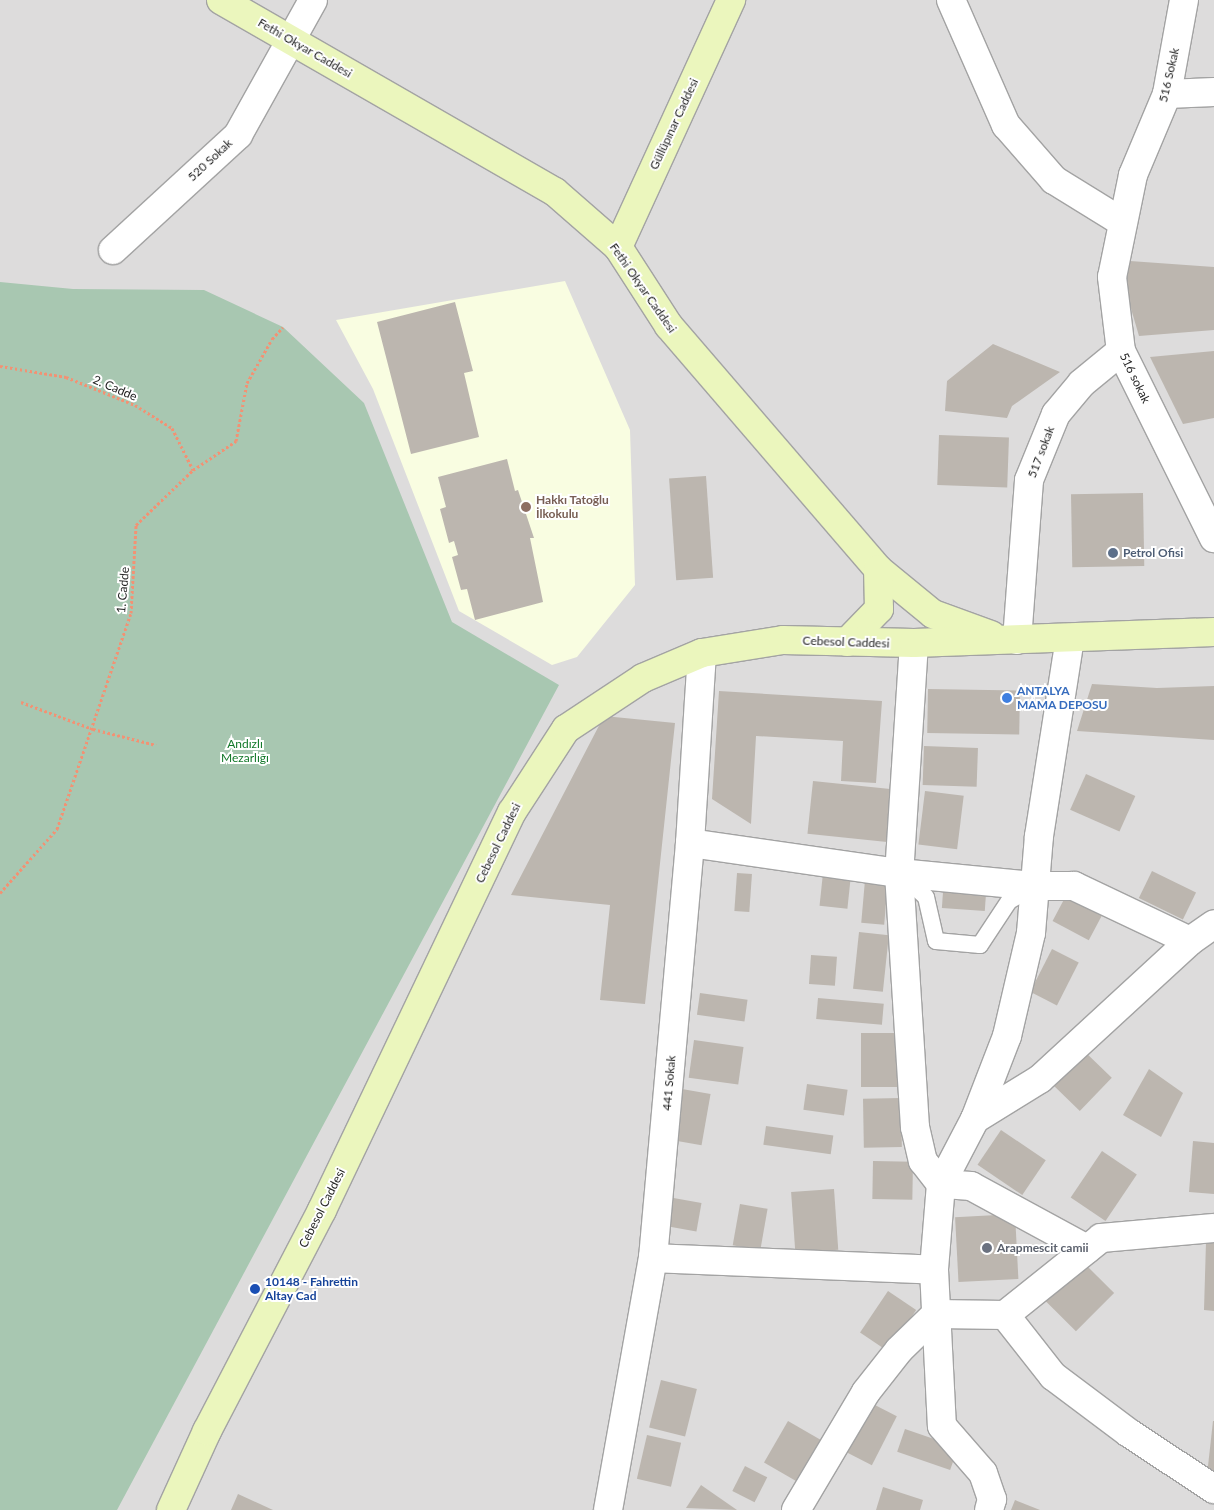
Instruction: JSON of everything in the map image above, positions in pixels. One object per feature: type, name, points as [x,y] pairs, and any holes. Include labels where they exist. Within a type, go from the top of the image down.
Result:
[{"type":"main road","name":"Fethi Okyar Caddesi","points":[[221,0],[555,192],[618,247],[669,326],[878,569],[933,614],[1011,640]]},
{"type":"main road","name":"Güllüpınar Caddesi","points":[[618,247],[732,0]]},
{"type":"main road","points":[[848,642],[880,610],[878,569]]},
{"type":"main road","name":"Cebesol Caddesi","points":[[171,1510],[207,1431],[322,1210],[512,812],[566,729],[643,678],[702,653],[783,640],[914,644],[1214,632]]},
{"type":"street","name":"520 Sokak","points":[[113,250],[238,135],[293,41],[313,0]]},
{"type":"street","points":[[951,0],[1006,125],[1054,180],[1122,222]]},
{"type":"street","name":"516 Sokak","points":[[1133,175],[1167,94],[1184,0]]},
{"type":"street","points":[[1167,94],[1214,92]]},
{"type":"street","name":"516 sokak","points":[[1133,175],[1112,277],[1121,351],[1214,538]]},
{"type":"street","name":"517 sokak","points":[[1011,640],[1029,480],[1056,414],[1082,383],[1121,351]]},
{"type":"street","points":[[989,1510],[992,1499],[983,1473],[942,1426],[934,1270],[941,1184],[975,1119],[1007,1036],[1031,933],[1038,836],[1070,639]]},
{"type":"street","points":[[914,644],[899,873],[915,1127],[923,1161],[941,1184],[971,1186],[1087,1249]]},
{"type":"street","name":"441 Sokak","points":[[608,1510],[653,1258],[690,843],[702,653]]},
{"type":"street","points":[[690,843],[899,873],[1035,886],[1074,886],[1190,941]]},
{"type":"street","points":[[975,1119],[1040,1079],[1190,941],[1214,924]]},
{"type":"street","points":[[796,1510],[866,1392],[899,1350],[936,1314],[1005,1315],[1101,1238],[1214,1228]]},
{"type":"street","points":[[653,1258],[934,1270]]},
{"type":"street","points":[[1005,1315],[1053,1376],[1129,1433],[1214,1489]]},
{"type":"lane","points":[[899,873],[926,896],[936,940],[980,945],[1009,902],[1035,886]]},
{"type":"path","name":"1. Cadde","points":[[0,893],[57,829],[93,729],[131,613],[136,525],[193,470],[236,441],[247,383],[272,339],[283,327]]},
{"type":"path","name":"2. Cadde","points":[[0,366],[66,377],[135,405],[172,428],[193,470]]},
{"type":"path","points":[[21,702],[93,729],[156,746]]},
{"type":"shaded area","points":[[0,0],[1214,0],[1214,1510],[0,1510]]},
{"type":"shaded area","name":"Hakkı Tatoğlu İlkokulu","points":[[565,281],[630,430],[635,585],[577,657],[552,665],[459,611],[373,389],[336,320]]},
{"type":"green space","name":"Andızlı Mezarlığı","points":[[0,282],[73,289],[204,290],[283,327],[364,403],[452,622],[559,685],[117,1510],[0,1510]]},
{"type":"building","points":[[1130,261],[1214,267],[1214,330],[1139,336],[1125,288]]},
{"type":"building","points":[[455,302],[473,371],[464,373],[479,437],[411,454],[377,322]]},
{"type":"building","points":[[993,344],[1060,372],[1012,406],[1007,418],[945,411],[947,381]]},
{"type":"building","points":[[1214,351],[1214,418],[1183,424],[1150,357]]},
{"type":"building","points":[[939,435],[1009,437],[1007,487],[937,485]]},
{"type":"building","points":[[507,459],[515,491],[518,490],[534,538],[530,538],[543,602],[475,620],[467,589],[461,590],[452,557],[458,555],[454,541],[449,543],[440,509],[446,507],[438,477]]},
{"type":"building","points":[[706,476],[713,578],[676,580],[669,479]]},
{"type":"building","points":[[1143,493],[1144,566],[1072,567],[1071,494]]},
{"type":"building","points":[[1092,684],[1157,688],[1214,686],[1214,740],[1077,731]]},
{"type":"building","points":[[928,689],[1020,691],[1019,735],[927,733]]},
{"type":"building","points":[[719,691],[882,701],[876,783],[841,781],[843,741],[756,736],[751,824],[712,799]]},
{"type":"building","points":[[604,716],[675,723],[645,1004],[600,1000],[610,905],[511,895]]},
{"type":"building","points":[[924,746],[978,748],[977,787],[923,785]]},
{"type":"building","points":[[1086,774],[1135,796],[1119,832],[1070,810]]},
{"type":"building","points":[[813,781],[893,789],[887,842],[807,834]]},
{"type":"building","points":[[925,791],[964,796],[957,849],[918,845]]},
{"type":"building","points":[[1152,871],[1196,892],[1183,919],[1139,898]]},
{"type":"building","points":[[737,873],[752,874],[749,912],[734,911]]},
{"type":"building","points":[[823,873],[851,876],[847,909],[820,906]]},
{"type":"building","points":[[865,880],[888,882],[884,925],[861,923]]},
{"type":"building","points":[[1069,890],[1105,909],[1089,940],[1053,921]]},
{"type":"building","points":[[943,892],[986,895],[985,911],[942,908]]},
{"type":"building","points":[[859,932],[889,935],[883,992],[853,989]]},
{"type":"building","points":[[1052,949],[1079,963],[1057,1005],[1030,992]]},
{"type":"building","points":[[811,955],[837,957],[835,986],[809,984]]},
{"type":"building","points":[[700,993],[748,1000],[744,1021],[697,1015]]},
{"type":"building","points":[[818,998],[884,1004],[882,1025],[816,1019]]},
{"type":"building","points":[[861,1033],[897,1033],[897,1087],[861,1087]]},
{"type":"building","points":[[694,1040],[744,1047],[738,1085],[689,1078]]},
{"type":"building","points":[[1083,1050],[1112,1078],[1080,1111],[1051,1083]]},
{"type":"building","points":[[1149,1069],[1183,1093],[1161,1137],[1123,1115]]},
{"type":"building","points":[[807,1084],[848,1090],[844,1115],[803,1110]]},
{"type":"building","points":[[682,1089],[711,1094],[702,1145],[673,1140]]},
{"type":"building","points":[[901,1098],[902,1147],[864,1148],[863,1099]]},
{"type":"building","points":[[766,1126],[833,1135],[831,1154],[763,1145]]},
{"type":"building","points":[[1001,1130],[1046,1160],[1022,1195],[978,1165]]},
{"type":"building","points":[[1193,1141],[1214,1143],[1214,1194],[1189,1192]]},
{"type":"building","points":[[1102,1151],[1137,1174],[1106,1221],[1071,1197]]},
{"type":"building","points":[[873,1161],[913,1162],[912,1200],[872,1199]]},
{"type":"building","points":[[834,1189],[838,1250],[795,1253],[791,1192]]},
{"type":"building","points":[[668,1197],[701,1203],[696,1231],[663,1226]]},
{"type":"building","points":[[740,1204],[768,1209],[760,1250],[733,1245]]},
{"type":"building","name":"Arapmescit camii","points":[[1015,1214],[1018,1279],[958,1282],[955,1217]]},
{"type":"building","points":[[1206,1242],[1214,1243],[1214,1311],[1204,1310]]},
{"type":"building","points":[[1083,1262],[1114,1293],[1076,1331],[1045,1300]]},
{"type":"building","points":[[888,1291],[916,1310],[888,1351],[860,1332]]},
{"type":"building","points":[[661,1380],[697,1389],[685,1436],[649,1428]]},
{"type":"building","points":[[871,1403],[897,1416],[872,1465],[846,1452]]},
{"type":"building","points":[[788,1421],[824,1442],[800,1484],[764,1463]]},
{"type":"building","points":[[1214,1421],[1214,1476],[1207,1475]]},
{"type":"building","points":[[905,1429],[958,1447],[950,1470],[897,1452]]},
{"type":"building","points":[[647,1435],[681,1443],[671,1487],[637,1479]]},
{"type":"building","points":[[745,1466],[767,1477],[755,1502],[732,1491]]},
{"type":"building","points":[[701,1485],[737,1510],[686,1508]]},
{"type":"building","points":[[883,1487],[923,1500],[920,1510],[876,1510]]},
{"type":"building","points":[[238,1494],[273,1510],[231,1510]]},
{"type":"building","points":[[1015,1500],[1040,1510],[1011,1510]]},
{"type":"place","name":"Hakkı Tatoğlu İlkokulu","points":[[526,507]]},
{"type":"place","name":"Petrol Ofisi","points":[[1113,553]]},
{"type":"place","name":"ANTALYA MAMA DEPOSU","points":[[1007,698]]},
{"type":"place","name":"Arapmescit camii","points":[[987,1248]]},
{"type":"place","name":"10148 - Fahrettin Altay Cad","points":[[255,1289]]}]
